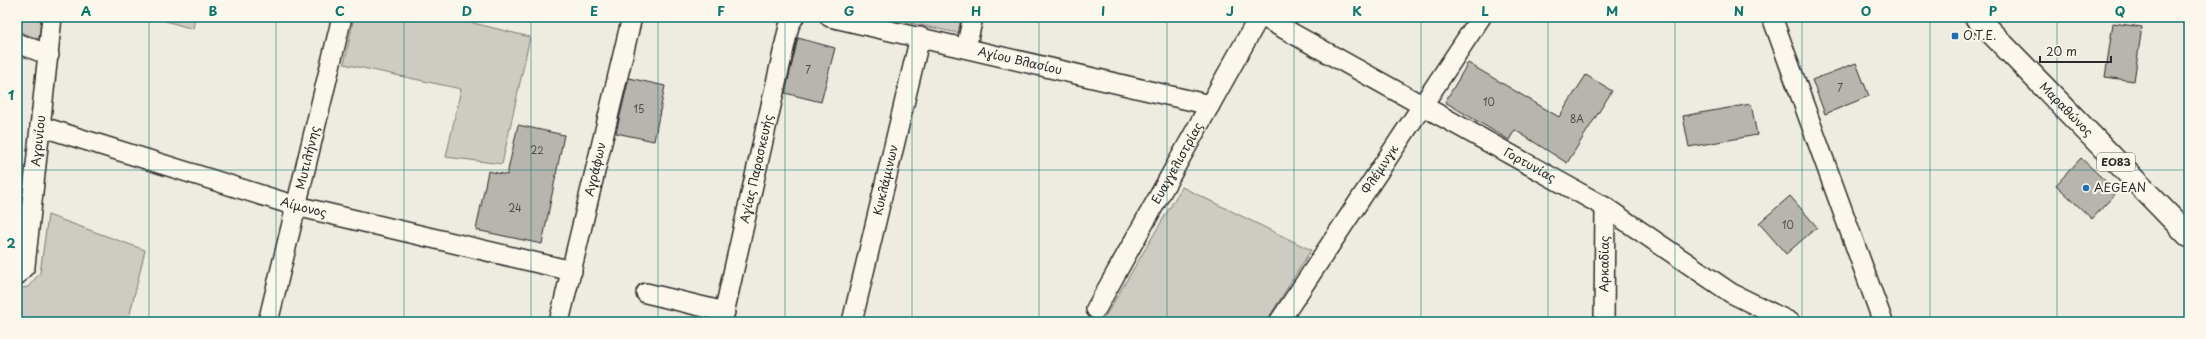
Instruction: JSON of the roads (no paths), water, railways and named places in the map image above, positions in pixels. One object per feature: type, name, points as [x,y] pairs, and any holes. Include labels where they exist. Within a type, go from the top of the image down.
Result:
[{"type":"main road","name":"Μαραθώνος","points":[[1976,17],[2189,236]]},
{"type":"street","name":"Αγρινίου","points":[[21,270],[40,126],[52,17]]},
{"type":"street","name":"Μυτιλήνης","points":[[268,322],[342,17]]},
{"type":"street","name":"Αγράφων","points":[[559,322],[632,17]]},
{"type":"street","name":"Αγίας Παρασκευής","points":[[724,317],[789,26],[794,17]]},
{"type":"street","name":"Αγίου Βλασίου","points":[[830,17],[1210,105]]},
{"type":"street","points":[[966,48],[973,17]]},
{"type":"street","name":"Ευαγγελιστρίας","points":[[1096,309],[1259,17]]},
{"type":"street","name":"Γορτυνίας","points":[[1263,17],[1423,104],[1605,206],[1731,293],[1790,322]]},
{"type":"street","name":"Φλέμινγκ","points":[[1279,322],[1481,17]]},
{"type":"street","points":[[1772,17],[1883,322]]},
{"type":"street","name":"Κυκλάμινων","points":[[852,322],[920,37]]},
{"type":"street","points":[[17,43],[48,55]]},
{"type":"street","name":"Αίμονος","points":[[40,126],[296,206],[572,271]]},
{"type":"street","name":"Αρκαδίας","points":[[1604,322],[1605,206]]},
{"type":"street","points":[[646,294],[724,317]]},
{"type":"place","name":"Ο.Τ.Ε.","points":[[1955,36]]},
{"type":"place","name":"AEGEAN","points":[[2086,188]]}]
